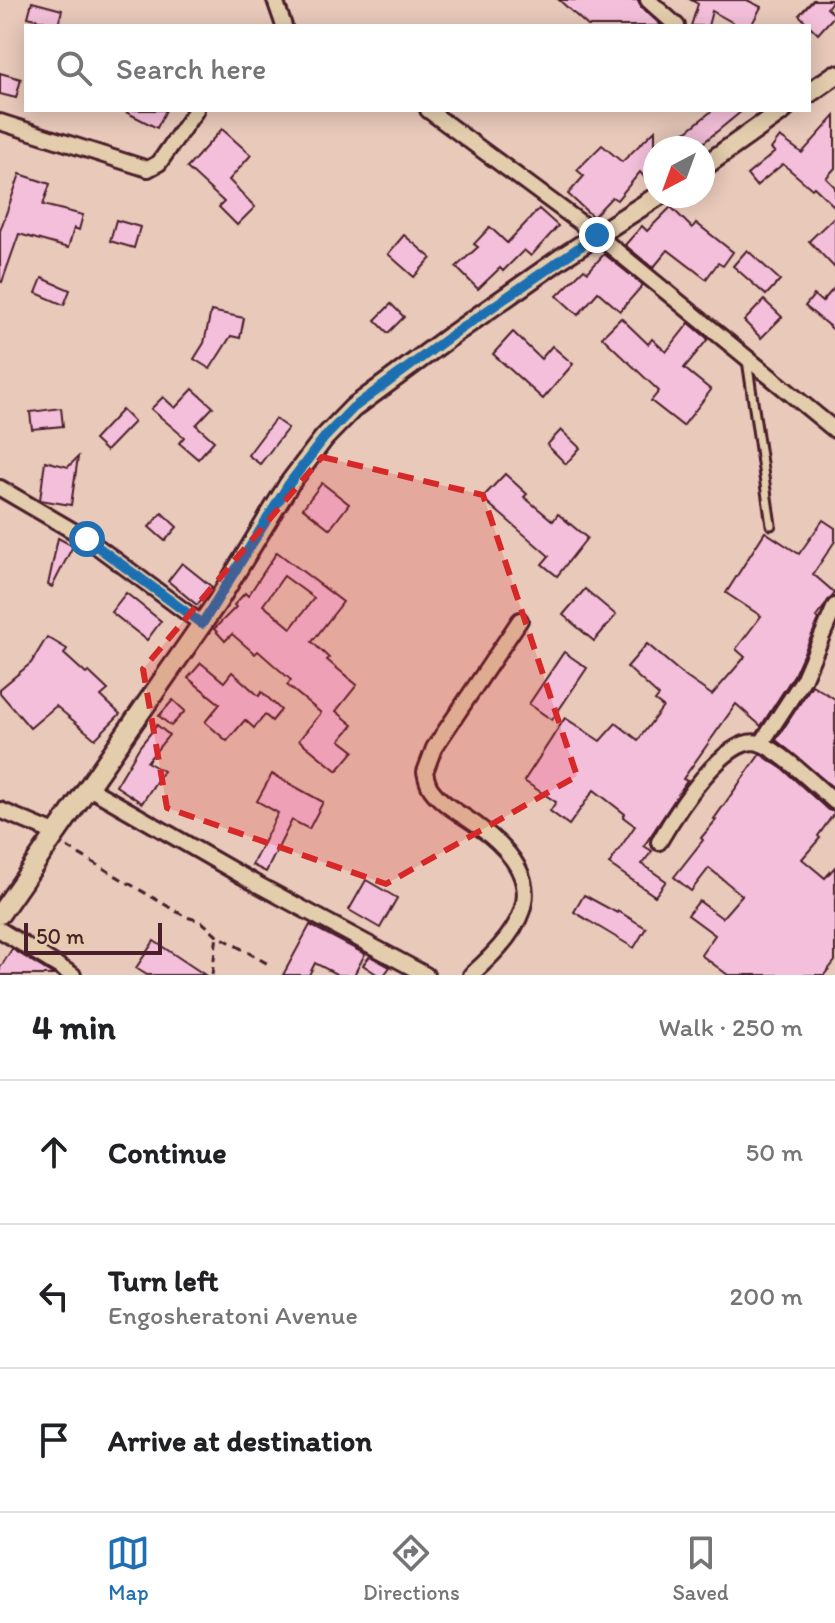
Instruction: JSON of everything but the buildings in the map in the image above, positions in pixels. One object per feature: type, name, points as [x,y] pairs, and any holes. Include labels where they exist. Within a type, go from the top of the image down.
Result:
[{"type":"street","points":[[275,0],[283,24]]},
{"type":"street","points":[[648,0],[675,24]]},
{"type":"street","points":[[811,92],[835,75]]},
{"type":"street","points":[[0,122],[148,169],[159,163],[195,112]]},
{"type":"street","points":[[431,112],[597,235],[835,430]]},
{"type":"street","points":[[715,158],[776,112]]},
{"type":"street","points":[[0,914],[202,624],[289,484],[324,438],[353,408],[452,335],[643,206]]},
{"type":"street","points":[[0,488],[87,539],[202,624]]},
{"type":"street","points":[[761,744],[830,632],[835,606]]},
{"type":"street","points":[[471,975],[496,952],[519,922],[526,891],[518,865],[487,833],[431,789],[425,772],[434,748],[520,620]]},
{"type":"street","points":[[659,842],[693,787],[745,744],[761,744],[835,802]]},
{"type":"street","points":[[89,788],[253,882],[426,975]]},
{"type":"street","points":[[0,810],[55,837]]},
{"type":"street","points":[[0,930],[73,975]]},
{"type":"lane","points":[[747,357],[771,525]]},
{"type":"path","points":[[55,837],[186,917],[201,921],[217,935],[270,965]]},
{"type":"path","points":[[212,975],[217,935]]},
{"type":"highlighted area","points":[[322,457],[483,495],[577,776],[386,884],[167,808],[143,669]]},
{"type":"route","points":[[87,539],[202,624],[289,484],[324,438],[353,408],[597,235]]}]
